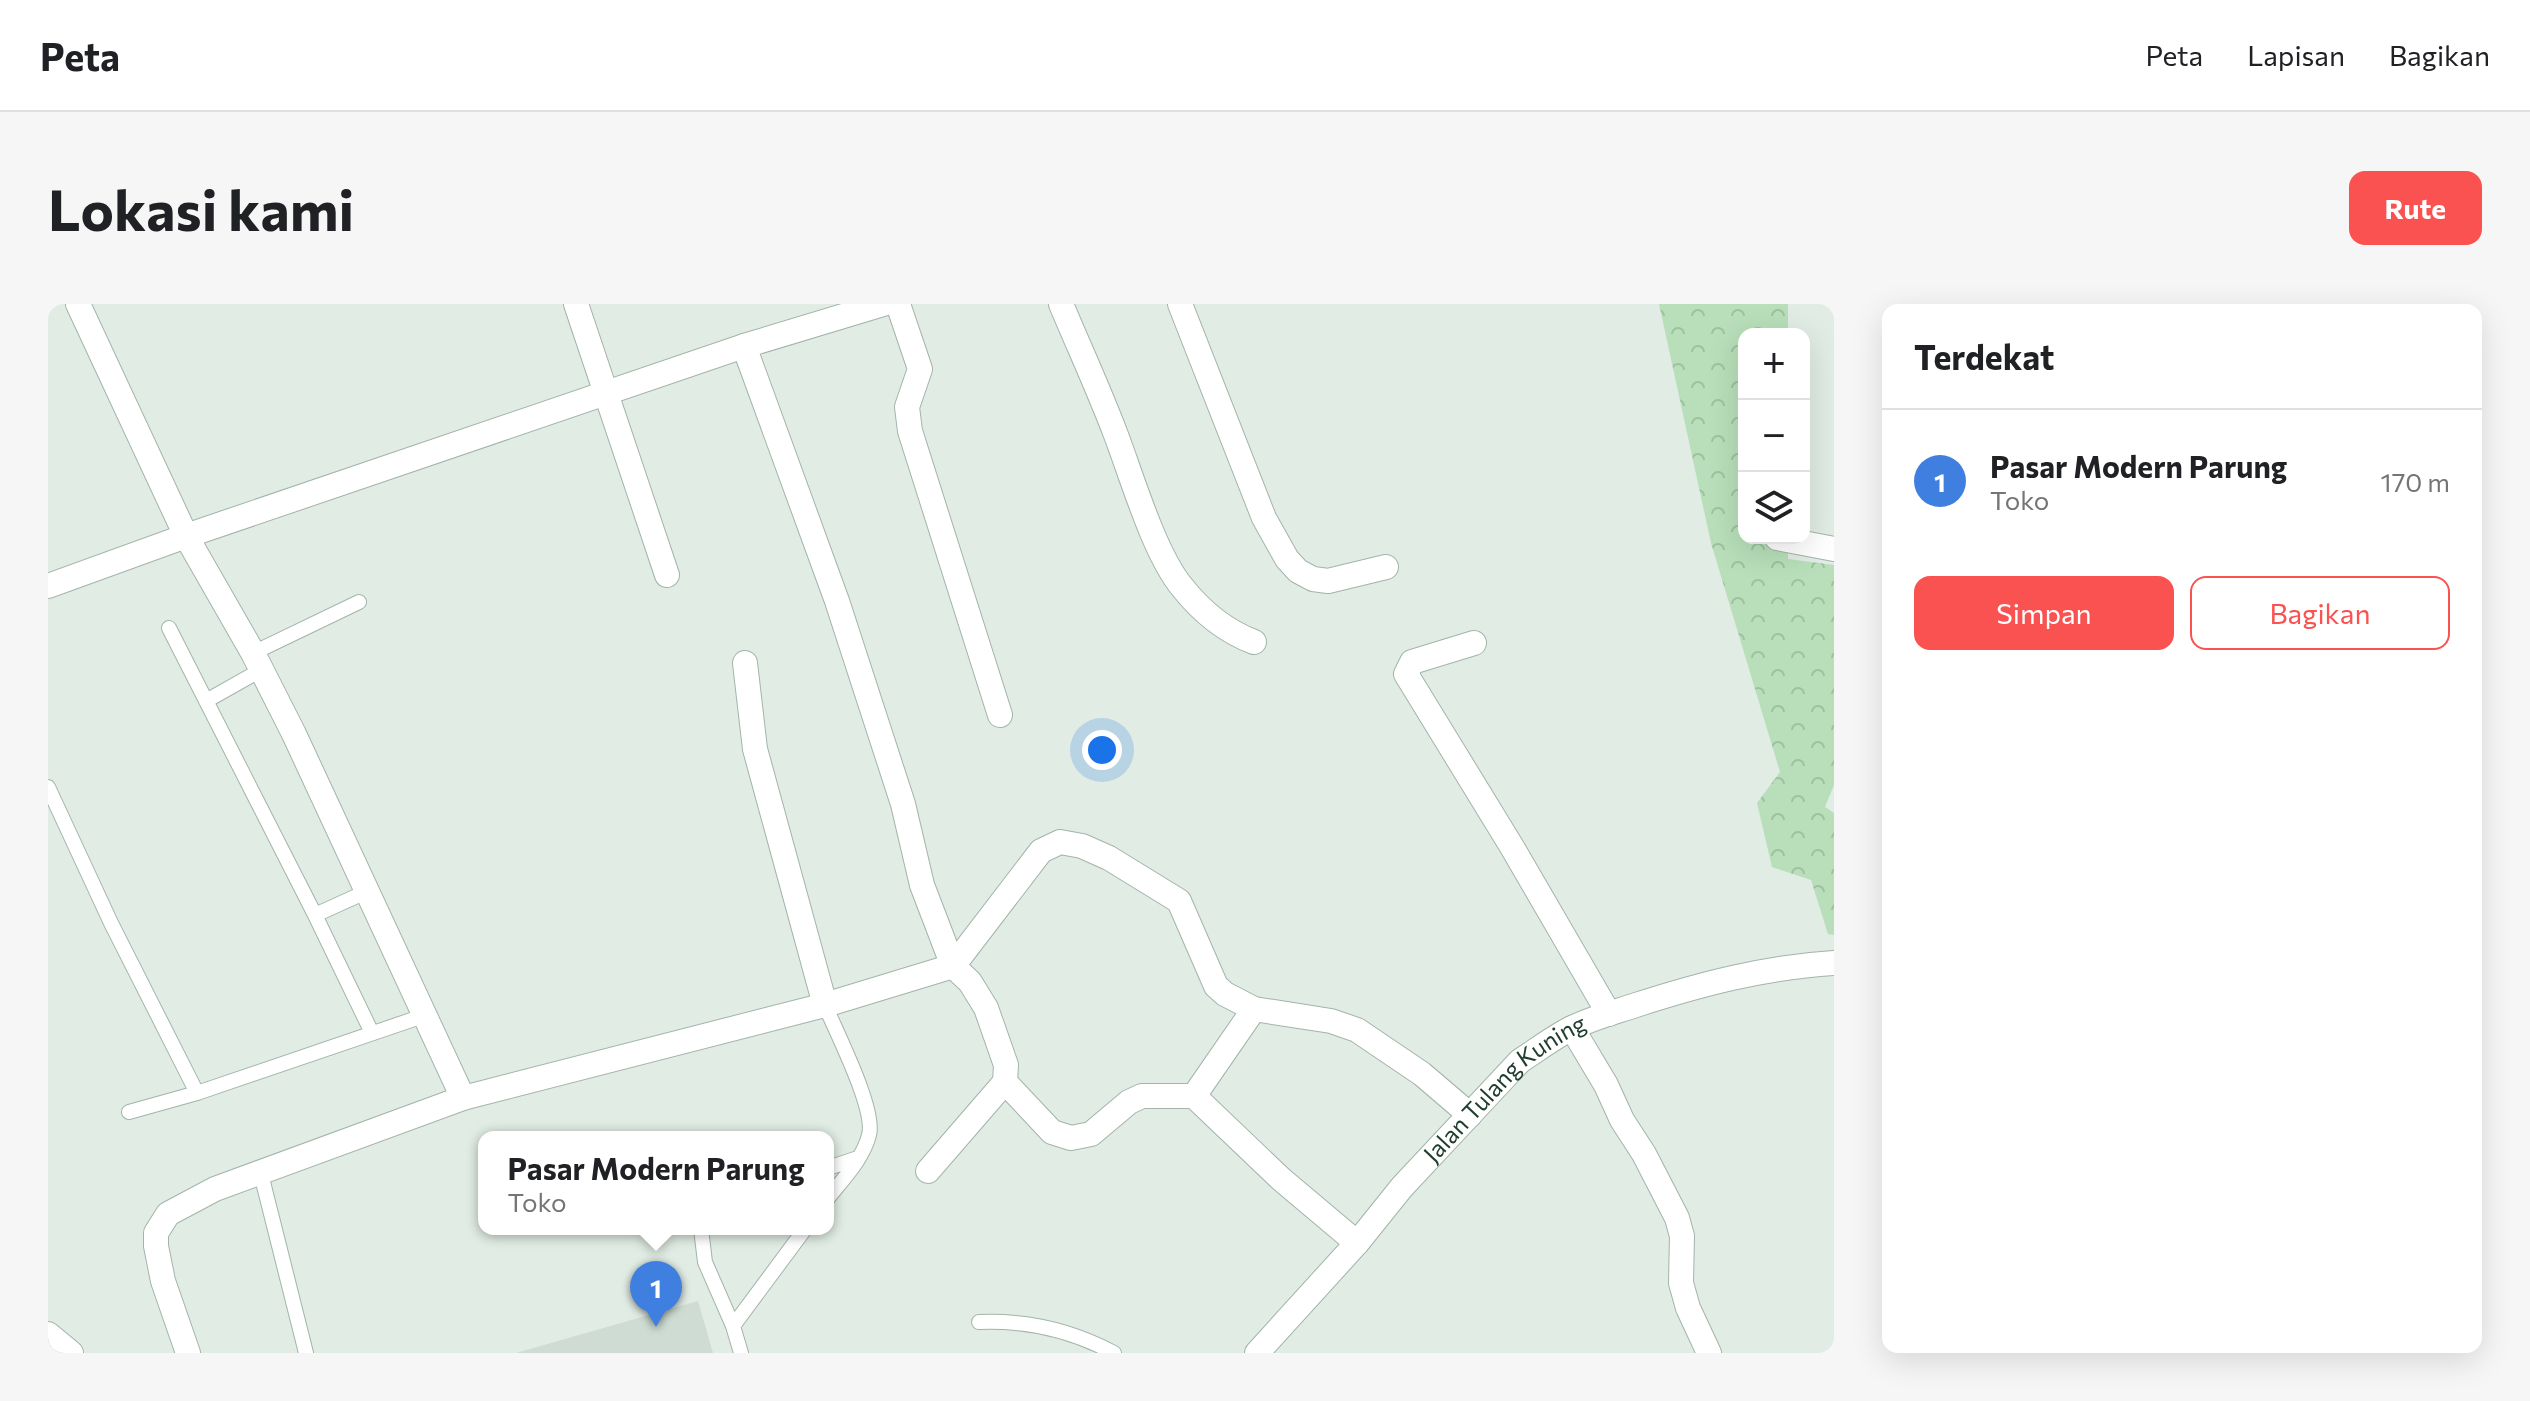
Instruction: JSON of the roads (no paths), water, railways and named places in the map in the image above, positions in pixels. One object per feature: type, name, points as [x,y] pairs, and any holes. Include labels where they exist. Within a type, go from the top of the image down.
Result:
[{"type":"street","points":[[78,304],[186,536],[257,662],[368,891],[463,1098]]},
{"type":"street","points":[[576,304],[667,575]]},
{"type":"street","points":[[48,586],[744,346],[883,304]]},
{"type":"street","points":[[898,304],[920,369],[907,407],[910,431],[1000,715]]},
{"type":"street","points":[[1061,304],[1166,561],[1180,585],[1217,622],[1254,642]]},
{"type":"street","points":[[1180,304],[1264,518],[1287,559],[1298,571],[1313,579],[1328,581],[1386,567]]},
{"type":"street","points":[[744,346],[837,601],[903,804],[922,885],[953,966],[970,982],[986,1008],[1006,1065],[1005,1082],[928,1171]]},
{"type":"street","points":[[1808,544],[1834,549]]},
{"type":"street","points":[[1474,643],[1412,662],[1406,674],[1609,1014]]},
{"type":"street","points":[[745,663],[755,749],[825,1005]]},
{"type":"street","points":[[188,1353],[156,1246],[156,1233],[161,1222],[176,1207],[215,1189],[463,1098],[825,1005],[953,966],[1041,851],[1060,842],[1082,846],[1109,858],[1179,901],[1216,986],[1225,994],[1254,1009],[1331,1021],[1357,1030],[1422,1074],[1470,1115]]},
{"type":"street","name":"Jalan Tulang Kuning","points":[[1257,1353],[1357,1243],[1402,1187],[1520,1061],[1572,1028],[1609,1014],[1719,980],[1787,966],[1834,963]]},
{"type":"street","points":[[1194,1096],[1254,1009]]},
{"type":"street","points":[[1572,1028],[1677,1218],[1682,1236],[1681,1283],[1688,1308],[1709,1353]]},
{"type":"street","points":[[1005,1082],[1052,1132],[1071,1138],[1091,1134],[1129,1102],[1142,1096],[1194,1096],[1260,1161],[1357,1243]]},
{"type":"street","points":[[48,1334],[71,1353]]},
{"type":"lane","points":[[206,701],[257,662],[359,602]]},
{"type":"lane","points":[[169,628],[372,1033]]},
{"type":"lane","points":[[48,787],[111,923],[197,1093]]},
{"type":"lane","points":[[315,915],[368,891]]},
{"type":"lane","points":[[825,1005],[868,1112],[870,1133],[859,1158],[834,1190]]},
{"type":"lane","points":[[129,1112],[197,1093],[426,1015]]},
{"type":"lane","points":[[834,1166],[859,1158]]},
{"type":"lane","points":[[261,1174],[306,1353]]},
{"type":"lane","points":[[702,1235],[705,1262],[733,1326],[741,1353]]},
{"type":"lane","points":[[733,1326],[801,1235]]},
{"type":"lane","points":[[979,1322],[1037,1324],[1067,1332],[1114,1353]]},
{"type":"place","name":"Pasar Modern Parung","points":[[656,1327]]}]
